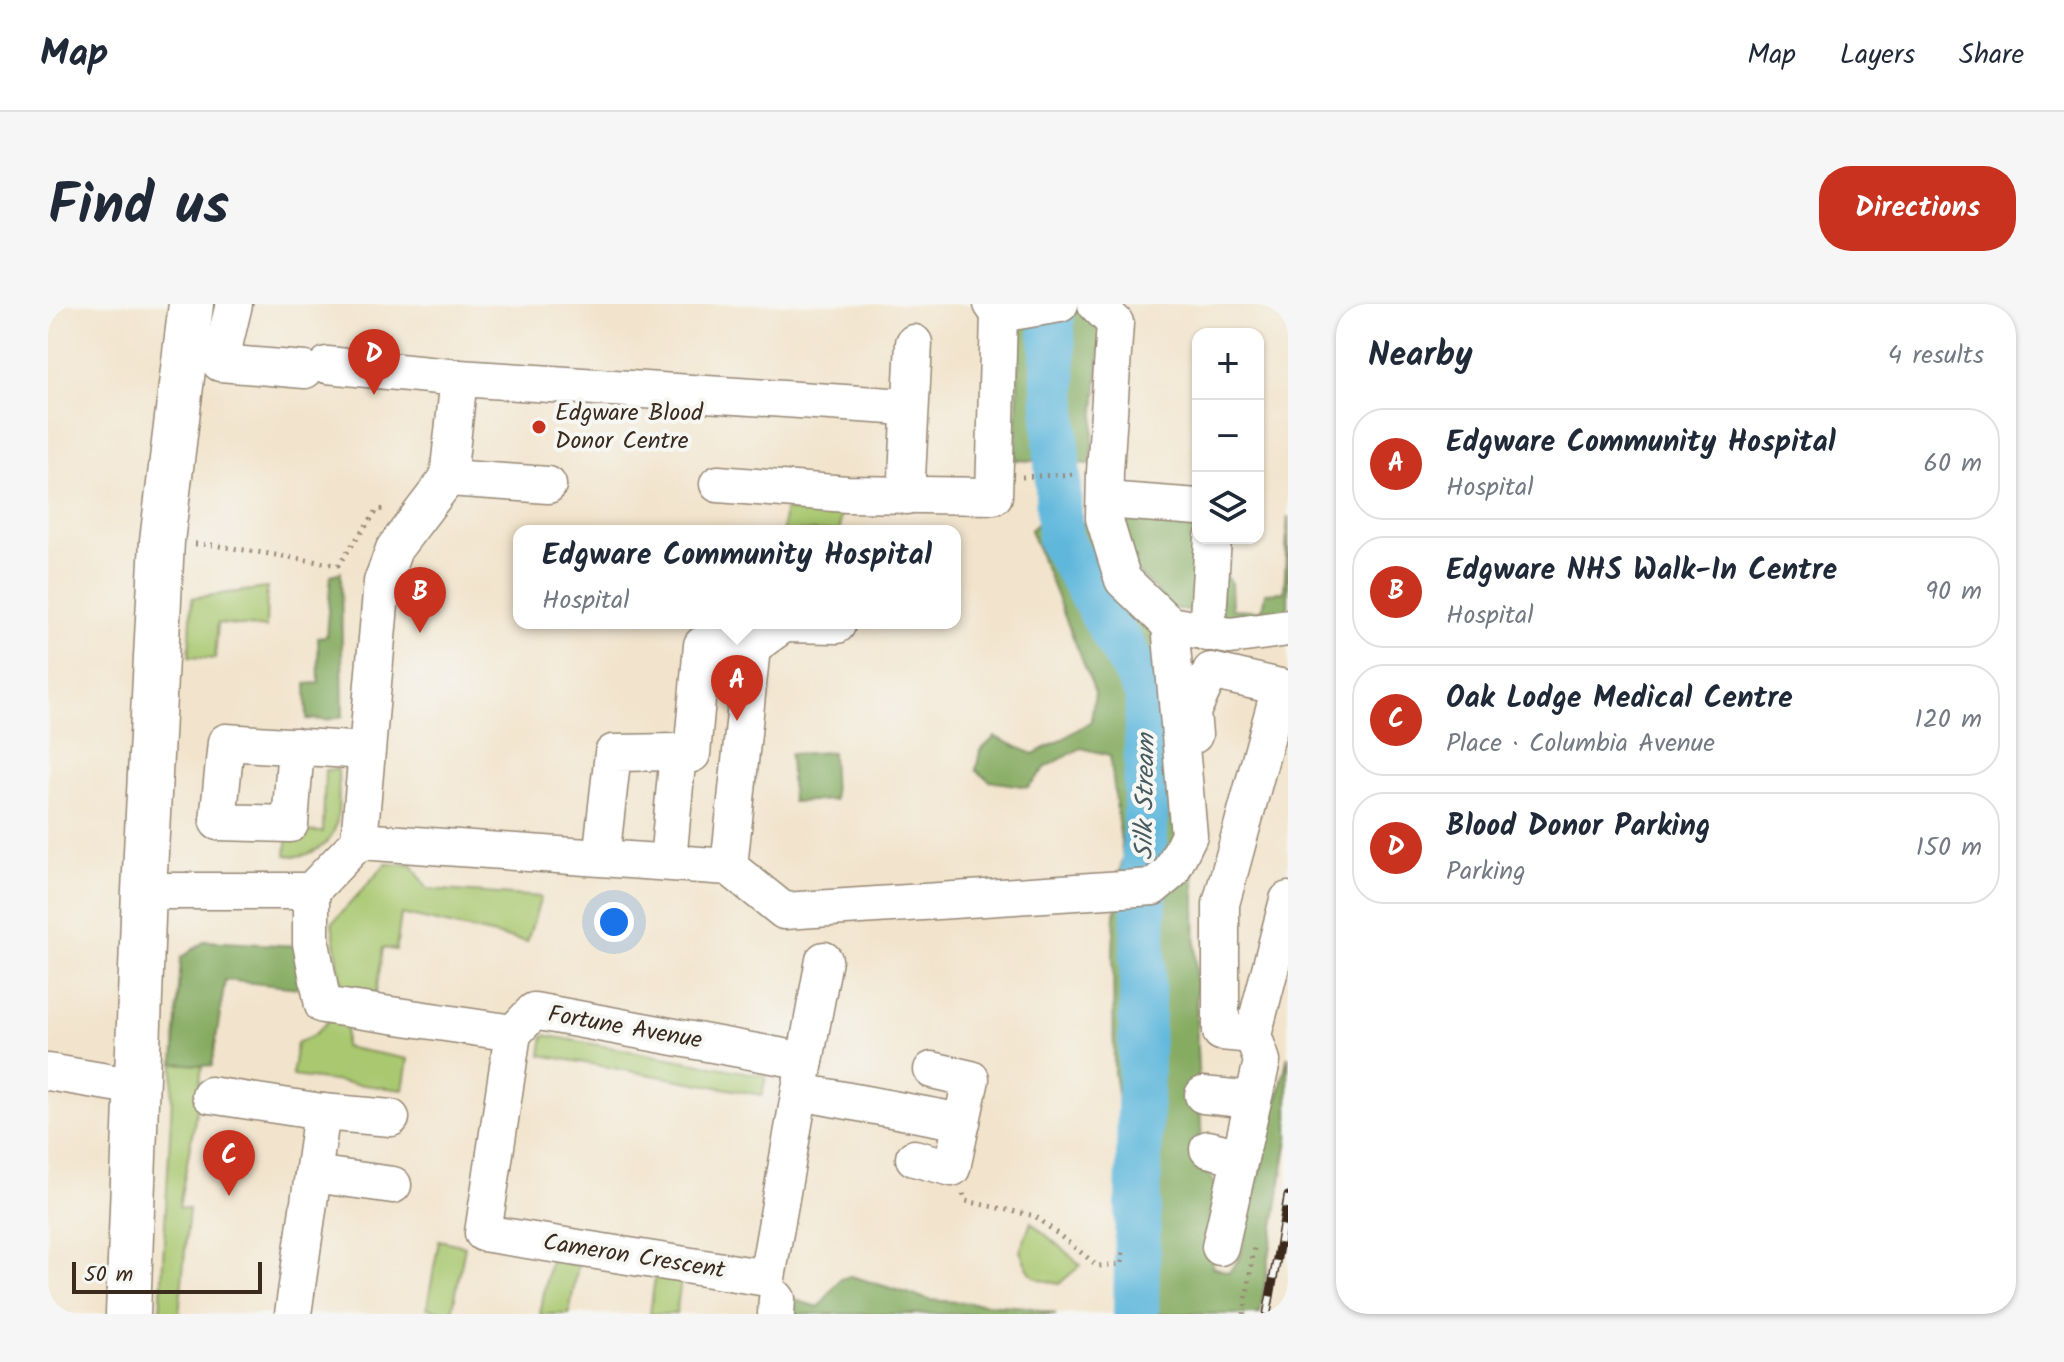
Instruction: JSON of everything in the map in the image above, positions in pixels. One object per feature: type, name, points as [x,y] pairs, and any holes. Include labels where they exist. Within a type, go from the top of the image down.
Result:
[{"type":"main road","points":[[128,1314],[144,891],[162,541],[191,304]]},
{"type":"street","points":[[234,304],[220,363],[910,409]]},
{"type":"street","points":[[1096,304],[1115,323],[1104,518],[1123,580],[1170,625],[1230,636],[1288,628]]},
{"type":"street","points":[[718,484],[847,494],[994,496],[996,309],[1048,307]]},
{"type":"street","points":[[906,496],[914,343]]},
{"type":"street","points":[[144,891],[311,891],[359,841],[382,582],[394,549],[448,478],[459,378]]},
{"type":"street","points":[[448,478],[548,485]]},
{"type":"street","points":[[1105,486],[1192,506]]},
{"type":"street","points":[[1207,633],[1213,544]]},
{"type":"street","points":[[359,841],[729,867],[784,911],[1140,887],[1171,872],[1189,835],[1170,625]]},
{"type":"street","points":[[603,841],[613,753],[692,754],[702,645],[752,647],[777,629]]},
{"type":"street","points":[[729,867],[752,647]]},
{"type":"street","points":[[1203,829],[1192,712],[1211,671],[1284,688],[1221,904],[1221,1032],[1253,1035]]},
{"type":"street","points":[[296,746],[366,751]]},
{"type":"street","points":[[668,862],[678,752]]},
{"type":"street","name":"Fortune Avenue","points":[[311,891],[311,943],[323,1005],[513,1033],[534,1011],[802,1076]]},
{"type":"street","points":[[1220,1247],[1224,1153],[1253,1100],[1262,1061],[1253,1035],[1288,900]]},
{"type":"street","points":[[824,960],[802,1076],[962,1122]]},
{"type":"street","name":"Cameron Crescent","points":[[513,1033],[483,1233],[767,1278],[802,1076]]},
{"type":"street","points":[[914,1158],[952,1168],[971,1079],[932,1070]]},
{"type":"street","points":[[48,1072],[137,1087]]},
{"type":"street","points":[[210,1095],[322,1112],[391,1118]]},
{"type":"street","points":[[1203,1095],[1253,1100]]},
{"type":"street","points":[[293,1314],[322,1112]]},
{"type":"street","points":[[313,1174],[393,1185]]},
{"type":"path","points":[[994,478],[1105,486]]},
{"type":"path","points":[[162,541],[213,545],[338,565],[378,509],[420,515]]},
{"type":"path","points":[[952,1168],[966,1201],[1035,1216],[1098,1266],[1122,1264],[1123,1248]]},
{"type":"green space","points":[[1079,310],[1101,332],[1091,464],[1015,460],[1019,352],[1009,350],[1011,328],[1034,318]]},
{"type":"green space","points":[[784,510],[841,514],[840,525],[783,525]]},
{"type":"green space","points":[[1116,512],[1192,519],[1192,544],[1199,544],[1201,614],[1172,608],[1126,560]]},
{"type":"green space","points":[[1288,517],[1288,617],[1221,621],[1221,571],[1231,583],[1232,609],[1262,611],[1265,593],[1284,592]]},
{"type":"green space","points":[[1039,522],[1085,523],[1093,530],[1156,628],[1185,730],[1195,900],[1197,1048],[1203,1165],[1218,1189],[1212,1267],[1229,1272],[1240,1257],[1288,1056],[1288,1138],[1260,1314],[1129,1314],[1121,1116],[1114,1073],[1113,950],[1117,883],[1123,858],[1110,755],[1081,748],[1046,767],[1028,787],[990,781],[976,770],[980,751],[995,737],[1033,754],[1091,721],[1095,692],[1030,530]]},
{"type":"green space","points":[[341,572],[343,716],[327,720],[307,719],[306,684],[319,683],[318,637],[326,636],[331,575]]},
{"type":"green space","points":[[267,588],[266,628],[218,623],[215,659],[189,657],[192,598]]},
{"type":"green space","points":[[832,752],[834,800],[792,802],[790,754]]},
{"type":"green space","points":[[338,769],[338,815],[332,836],[308,854],[286,855],[288,831],[323,832],[325,770]]},
{"type":"green space","points":[[386,864],[412,865],[427,889],[541,897],[527,942],[401,914],[396,950],[383,948],[376,993],[342,986],[332,923]]},
{"type":"green space","points":[[205,941],[297,946],[298,988],[225,980],[212,1066],[174,1063],[181,958]]},
{"type":"green space","points":[[332,1017],[348,1020],[344,1047],[408,1059],[403,1090],[292,1076],[297,1043],[314,1035]]},
{"type":"green space","points":[[544,1035],[766,1076],[762,1095],[541,1055]]},
{"type":"green space","points":[[174,1063],[202,1065],[179,1207],[189,1209],[179,1314],[160,1314]]},
{"type":"green space","points":[[1031,1222],[1081,1265],[1060,1283],[1033,1276],[1027,1267],[1020,1251]]},
{"type":"green space","points":[[439,1240],[465,1246],[452,1313],[427,1308]]},
{"type":"green space","points":[[550,1260],[578,1265],[569,1314],[540,1314]]},
{"type":"green space","points":[[851,1276],[930,1300],[1027,1307],[1056,1314],[788,1314],[791,1299],[819,1307],[840,1279]]},
{"type":"green space","points":[[655,1277],[681,1281],[676,1314],[650,1314]]},
{"type":"waterway","name":"Silk Stream","points":[[1051,304],[1060,539],[1148,693],[1136,1314]]},
{"type":"railway","points":[[1267,1314],[1288,1196]]},
{"type":"place","name":"Blood Donor Parking","points":[[374,395]]},
{"type":"place","name":"Edgware Blood Donor Centre","points":[[539,427]]},
{"type":"place","name":"Edgware NHS Walk-In Centre","points":[[420,633]]},
{"type":"place","name":"Edgware Community Hospital","points":[[737,721]]},
{"type":"place","name":"Oak Lodge Medical Centre","points":[[229,1196]]}]
